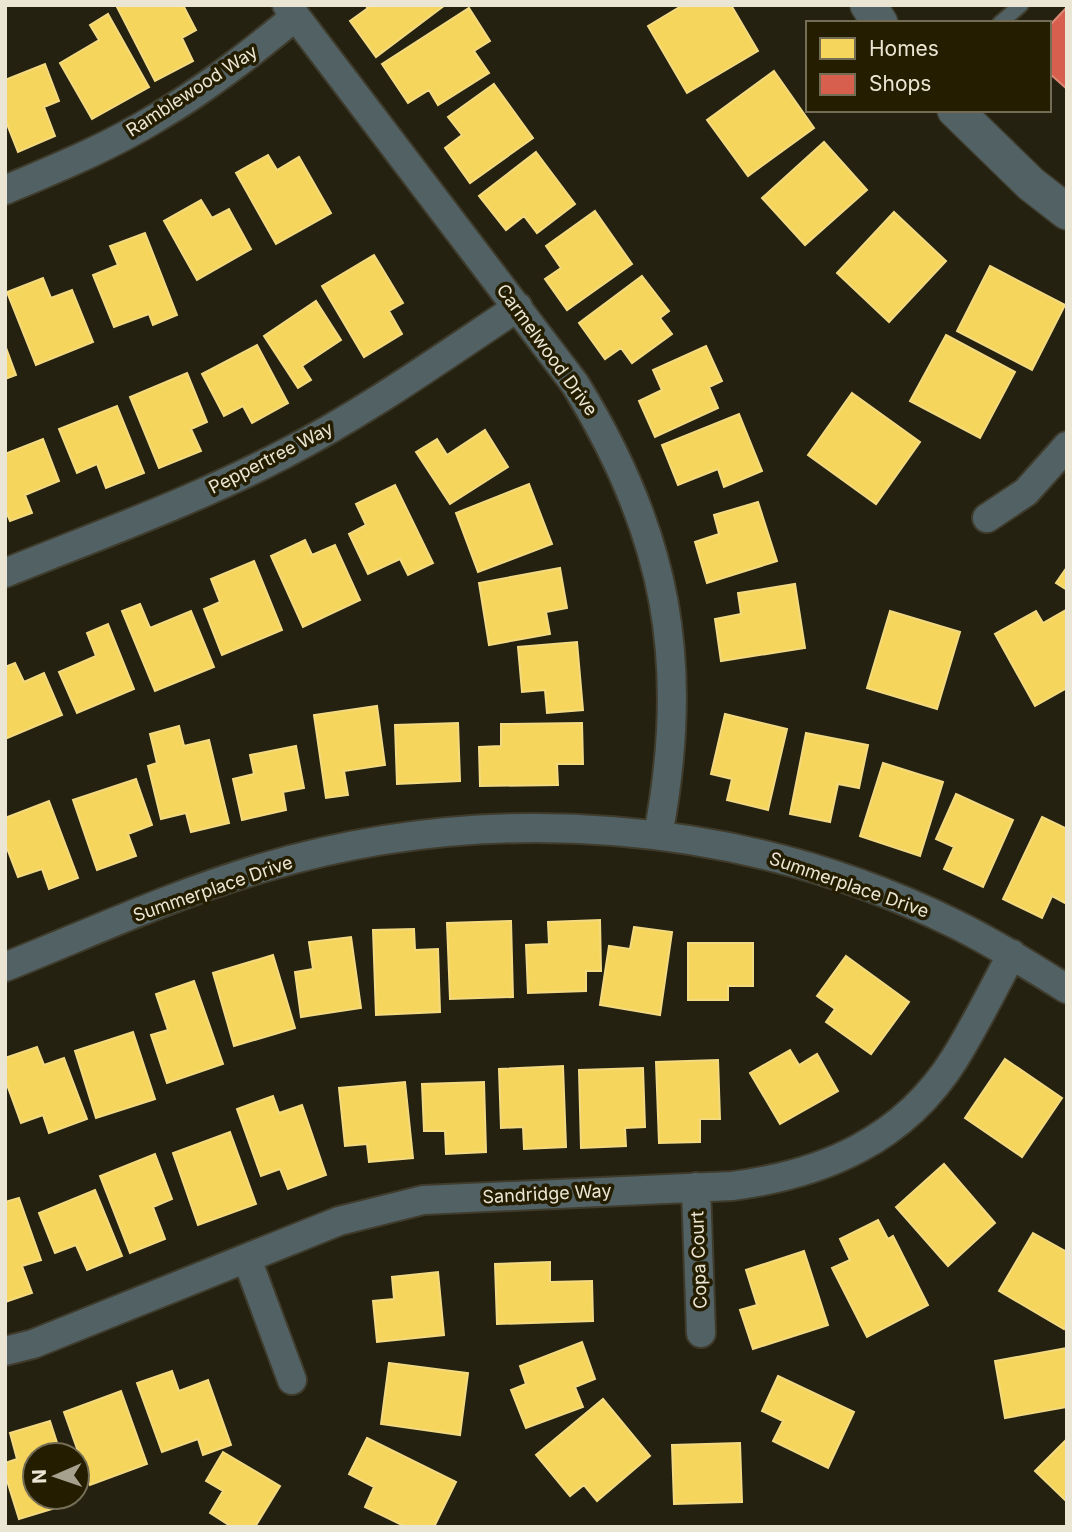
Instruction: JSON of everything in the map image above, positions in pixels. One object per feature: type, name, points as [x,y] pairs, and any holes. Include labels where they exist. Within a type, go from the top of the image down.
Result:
[{"type":"street","points":[[868,5],[879,21]]},
{"type":"street","name":"Ramblewood Way","points":[[5,190],[103,147],[156,119],[230,70],[291,11]]},
{"type":"street","name":"Carmelwood Drive","points":[[291,11],[575,384],[606,434],[631,488],[651,544],[665,600],[672,659],[674,706],[670,777],[659,835]]},
{"type":"street","points":[[957,112],[1031,184],[1067,212]]},
{"type":"street","name":"Peppertree Way","points":[[5,573],[200,495],[285,454],[366,408],[518,307]]},
{"type":"street","points":[[987,518],[1026,492],[1067,446]]},
{"type":"street","name":"Summerplace Drive","points":[[5,967],[261,868],[358,844],[424,834],[523,827],[659,835],[737,848],[801,864],[895,897],[1012,954],[1067,989]]},
{"type":"street","name":"Sandridge Way","points":[[5,1351],[33,1344],[339,1222],[423,1200],[696,1187],[780,1180],[826,1166],[890,1129],[948,1068],[1012,954]]},
{"type":"street","name":"Copa Court","points":[[696,1187],[702,1333]]},
{"type":"street","points":[[247,1259],[292,1380]]},
{"type":"lane","points":[[1002,21],[1021,5]]},
{"type":"building: Homes","points":[[116,5],[183,5],[196,30],[182,38],[193,61],[155,81]]},
{"type":"building: Homes","points":[[365,5],[445,5],[376,57],[350,21],[368,8]]},
{"type":"building: Homes","points":[[683,5],[731,5],[758,51],[687,93],[648,26]]},
{"type":"building: Homes","points":[[469,8],[490,41],[474,51],[489,73],[438,105],[429,90],[408,103],[382,64]]},
{"type":"building: Homes","points":[[108,14],[149,87],[92,119],[60,63],[99,40],[90,25]]},
{"type":"building: Homes","points":[[45,64],[59,101],[44,107],[55,136],[18,152],[5,119],[5,80]]},
{"type":"building: Homes","points":[[774,71],[814,128],[748,176],[707,120]]},
{"type":"building: Homes","points":[[494,84],[533,138],[470,183],[445,148],[462,135],[448,117]]},
{"type":"building: Homes","points":[[824,142],[867,190],[805,245],[762,198]]},
{"type":"building: Homes","points":[[536,152],[575,204],[537,233],[524,216],[506,230],[479,196]]},
{"type":"building: Homes","points":[[268,155],[277,170],[299,157],[331,213],[276,244],[236,173]]},
{"type":"building: Homes","points":[[201,200],[212,218],[229,209],[251,249],[197,280],[164,221]]},
{"type":"building: Homes","points":[[595,211],[632,264],[567,310],[545,279],[561,268],[546,246]]},
{"type":"building: Homes","points":[[894,212],[946,261],[889,322],[837,273]]},
{"type":"building: Homes","points":[[145,233],[177,315],[153,325],[149,314],[114,327],[93,275],[118,265],[110,246]]},
{"type":"building: Homes","points":[[374,255],[403,303],[389,311],[402,334],[364,357],[322,286]]},
{"type":"building: Homes","points":[[990,266],[1065,305],[1032,370],[957,331]]},
{"type":"building: Homes","points":[[642,276],[669,311],[660,318],[672,334],[632,363],[621,348],[605,359],[579,323]]},
{"type":"building: Homes","points":[[43,278],[51,298],[72,290],[93,342],[36,365],[7,292]]},
{"type":"building: Homes","points":[[316,301],[341,340],[302,366],[311,380],[298,388],[264,336]]},
{"type":"building: Homes","points":[[946,335],[1015,372],[980,438],[910,401]]},
{"type":"building: Homes","points":[[5,345],[16,375],[5,379]]},
{"type":"building: Homes","points":[[257,345],[288,403],[252,423],[243,406],[224,416],[202,374]]},
{"type":"building: Homes","points":[[706,346],[722,381],[709,387],[718,408],[655,437],[639,401],[662,390],[653,370]]},
{"type":"building: Homes","points":[[187,373],[207,422],[191,429],[201,451],[159,468],[130,397]]},
{"type":"building: Homes","points":[[852,393],[920,442],[876,504],[808,455]]},
{"type":"building: Homes","points":[[117,406],[144,473],[106,488],[97,464],[77,473],[59,429]]},
{"type":"building: Homes","points":[[739,414],[762,471],[724,487],[718,469],[678,485],[662,445]]},
{"type":"building: Homes","points":[[485,430],[508,467],[450,504],[416,452],[437,439],[447,455]]},
{"type":"building: Homes","points":[[43,439],[59,481],[25,495],[32,513],[10,521],[5,509],[5,454]]},
{"type":"building: Homes","points":[[529,484],[552,544],[478,572],[456,513]]},
{"type":"building: Homes","points":[[395,485],[433,563],[408,575],[400,559],[368,574],[349,534],[366,525],[356,504]]},
{"type":"building: Homes","points":[[758,502],[777,561],[707,583],[695,542],[719,534],[714,515]]},
{"type":"building: Homes","points":[[305,540],[312,555],[335,545],[360,600],[303,627],[271,556]]},
{"type":"building: Homes","points":[[254,561],[282,630],[222,655],[204,609],[220,602],[211,579]]},
{"type":"building: Homes","points":[[1067,567],[1067,590],[1056,583]]},
{"type":"building: Homes","points":[[560,568],[567,608],[546,612],[550,634],[489,645],[479,583]]},
{"type":"building: Homes","points":[[795,584],[805,648],[721,661],[715,619],[741,614],[738,593]]},
{"type":"building: Homes","points":[[140,604],[150,628],[191,611],[214,667],[155,691],[122,611]]},
{"type":"building: Homes","points":[[1066,610],[1067,688],[1035,706],[995,634],[1036,611],[1043,623]]},
{"type":"building: Homes","points":[[890,611],[960,632],[937,709],[867,688]]},
{"type":"building: Homes","points":[[108,624],[134,689],[77,713],[59,672],[96,656],[87,633]]},
{"type":"building: Homes","points":[[577,642],[583,710],[547,713],[545,690],[522,692],[518,647]]},
{"type":"building: Homes","points":[[15,663],[24,682],[44,673],[62,715],[5,739],[5,667]]},
{"type":"building: Homes","points":[[377,706],[385,765],[344,771],[348,795],[326,798],[314,715]]},
{"type":"building: Homes","points":[[725,714],[787,729],[768,810],[727,800],[732,779],[711,774]]},
{"type":"building: Homes","points":[[458,723],[460,781],[397,784],[395,725]]},
{"type":"building: Homes","points":[[582,723],[583,764],[557,764],[558,785],[480,786],[479,747],[501,746],[501,724]]},
{"type":"building: Homes","points":[[179,726],[184,746],[209,740],[229,823],[191,832],[186,813],[161,819],[148,766],[157,763],[150,734]]},
{"type":"building: Homes","points":[[806,733],[868,745],[859,788],[838,784],[830,822],[790,814]]},
{"type":"building: Homes","points":[[296,746],[304,788],[283,792],[286,810],[242,820],[233,779],[254,774],[250,755]]},
{"type":"building: Homes","points":[[883,763],[943,782],[920,856],[860,836]]},
{"type":"building: Homes","points":[[136,779],[152,825],[128,834],[136,856],[97,870],[73,800]]},
{"type":"building: Homes","points":[[956,794],[1013,820],[983,887],[944,869],[954,847],[936,839]]},
{"type":"building: Homes","points":[[49,801],[78,878],[49,889],[42,869],[18,877],[5,843],[5,818]]},
{"type":"building: Homes","points":[[1042,817],[1067,829],[1067,904],[1052,896],[1042,918],[1003,899]]},
{"type":"building: Homes","points":[[600,920],[601,971],[586,971],[586,991],[528,993],[526,945],[549,944],[548,922]]},
{"type":"building: Homes","points":[[511,921],[513,997],[450,999],[447,923]]},
{"type":"building: Homes","points":[[634,927],[672,932],[660,1015],[600,1005],[609,946],[630,949]]},
{"type":"building: Homes","points":[[414,929],[415,950],[438,949],[440,1012],[376,1015],[373,930]]},
{"type":"building: Homes","points":[[351,937],[361,1008],[301,1017],[295,972],[313,969],[309,942]]},
{"type":"building: Homes","points":[[688,943],[753,943],[753,986],[728,986],[728,1000],[688,1000]]},
{"type":"building: Homes","points":[[273,955],[295,1028],[234,1046],[213,973]]},
{"type":"building: Homes","points":[[846,956],[909,1002],[871,1054],[826,1022],[835,1009],[817,996]]},
{"type":"building: Homes","points":[[194,981],[223,1064],[167,1083],[151,1035],[168,1030],[156,994]]},
{"type":"building: Homes","points":[[133,1032],[155,1099],[96,1118],[75,1051]]},
{"type":"building: Homes","points":[[37,1047],[44,1065],[64,1058],[87,1119],[49,1133],[43,1115],[21,1123],[5,1079],[5,1058]]},
{"type":"building: Homes","points":[[790,1050],[799,1065],[817,1054],[838,1091],[780,1124],[750,1073]]},
{"type":"building: Homes","points":[[1005,1059],[1062,1098],[1022,1157],[965,1118]]},
{"type":"building: Homes","points":[[718,1060],[720,1119],[700,1119],[700,1142],[659,1143],[656,1062]]},
{"type":"building: Homes","points":[[563,1066],[566,1147],[524,1149],[523,1127],[501,1128],[499,1069]]},
{"type":"building: Homes","points":[[643,1068],[645,1127],[625,1128],[626,1146],[581,1148],[579,1070]]},
{"type":"building: Homes","points":[[405,1082],[413,1158],[369,1162],[367,1144],[345,1146],[339,1088]]},
{"type":"building: Homes","points":[[484,1082],[486,1152],[446,1154],[445,1131],[424,1131],[422,1084]]},
{"type":"building: Homes","points":[[273,1096],[279,1113],[302,1105],[326,1175],[288,1189],[280,1169],[261,1176],[237,1109]]},
{"type":"building: Homes","points":[[230,1132],[256,1204],[198,1225],[173,1153]]},
{"type":"building: Homes","points":[[155,1154],[172,1199],[153,1207],[165,1239],[130,1253],[100,1176]]},
{"type":"building: Homes","points":[[944,1164],[995,1223],[948,1266],[896,1207]]},
{"type":"building: Homes","points":[[95,1190],[122,1256],[87,1270],[76,1245],[55,1253],[39,1213]]},
{"type":"building: Homes","points":[[19,1198],[41,1260],[22,1266],[32,1293],[5,1302],[5,1202]]},
{"type":"building: Homes","points":[[878,1220],[888,1239],[893,1236],[928,1305],[867,1337],[832,1268],[850,1260],[840,1239]]},
{"type":"building: Homes","points":[[1033,1233],[1067,1252],[1067,1323],[1064,1329],[999,1291]]},
{"type":"building: Homes","points":[[804,1251],[828,1325],[753,1349],[740,1310],[757,1305],[746,1270]]},
{"type":"building: Homes","points":[[550,1262],[550,1282],[592,1281],[593,1321],[497,1324],[495,1264]]},
{"type":"building: Homes","points":[[438,1272],[444,1335],[377,1342],[373,1301],[394,1299],[392,1277]]},
{"type":"building: Homes","points":[[582,1342],[595,1379],[575,1387],[583,1407],[526,1428],[511,1390],[526,1384],[520,1366]]},
{"type":"building: Homes","points":[[1067,1348],[1067,1407],[1005,1418],[995,1361]]},
{"type":"building: Homes","points":[[389,1363],[468,1373],[460,1435],[381,1424]]},
{"type":"building: Homes","points":[[172,1371],[179,1391],[208,1380],[231,1445],[203,1455],[198,1439],[162,1452],[137,1383]]},
{"type":"building: Homes","points":[[778,1376],[854,1412],[828,1468],[773,1441],[783,1421],[762,1411]]},
{"type":"building: Homes","points":[[121,1391],[147,1464],[91,1485],[91,1441],[74,1441],[64,1412]]},
{"type":"building: Homes","points":[[603,1399],[650,1456],[597,1501],[584,1485],[570,1496],[536,1455]]},
{"type":"building: Homes","points":[[50,1421],[56,1441],[21,1441],[21,1511],[45,1511],[19,1519],[5,1474],[5,1463],[17,1459],[10,1433]]},
{"type":"building: Homes","points":[[367,1438],[456,1482],[434,1527],[406,1527],[365,1507],[374,1487],[349,1474]]},
{"type":"building: Homes","points":[[1067,1439],[1067,1502],[1035,1471]]},
{"type":"building: Homes","points":[[740,1443],[742,1502],[674,1504],[672,1445]]},
{"type":"building: Homes","points":[[223,1452],[280,1486],[255,1527],[232,1527],[210,1513],[223,1491],[206,1481]]},
{"type":"building: Shops","points":[[1067,7],[1067,89],[1051,75],[1051,24]]}]
